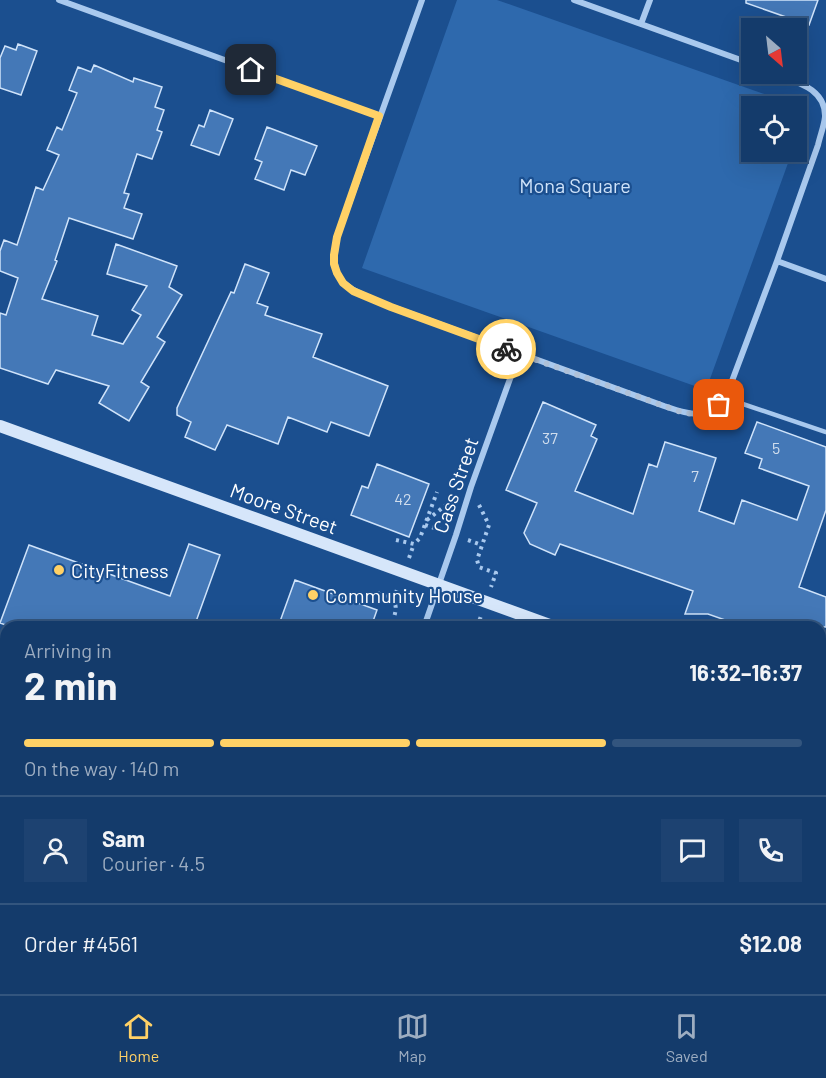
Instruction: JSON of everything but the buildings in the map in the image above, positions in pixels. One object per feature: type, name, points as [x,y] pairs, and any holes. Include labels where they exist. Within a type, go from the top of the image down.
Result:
[{"type":"street","points":[[59,0],[379,116]]},
{"type":"street","points":[[422,0],[337,237],[334,264],[343,283],[353,291],[376,301],[664,406],[693,414],[707,414],[725,398],[742,358],[818,145],[825,118],[822,102],[813,91],[800,84]]},
{"type":"street","points":[[574,0],[741,60]]},
{"type":"street","points":[[641,24],[650,0]]},
{"type":"street","points":[[777,261],[826,279]]},
{"type":"street","name":"Cass Street","points":[[426,621],[519,354]]},
{"type":"street","name":"Moore Street","points":[[0,426],[539,621]]},
{"type":"lane","points":[[725,398],[826,432]]},
{"type":"path","points":[[410,556],[414,544],[420,538],[437,492]]},
{"type":"path","points":[[426,522],[447,505]]},
{"type":"path","points":[[481,508],[489,525],[477,560],[479,567],[496,573],[492,585]]},
{"type":"path","points":[[426,522],[439,530]]},
{"type":"path","points":[[396,540],[414,544]]},
{"type":"path","points":[[468,540],[482,545]]},
{"type":"path","points":[[393,600],[397,590]]},
{"type":"path","points":[[377,592],[393,600],[397,607],[393,621]]},
{"type":"path","points":[[479,621],[481,615]]},
{"type":"green space","name":"Mona Square","points":[[457,0],[497,0],[770,96],[741,96],[741,162],[788,162],[706,390],[362,268]]},
{"type":"way so far","points":[[506,349],[678,411],[707,414],[719,405]]},
{"type":"place","name":"CityFitness","points":[[59,570]]},
{"type":"place","name":"Community House","points":[[313,595]]},
{"type":"route","points":[[251,70],[379,116],[337,237],[334,264],[343,283],[353,291],[376,301],[506,349]]}]
